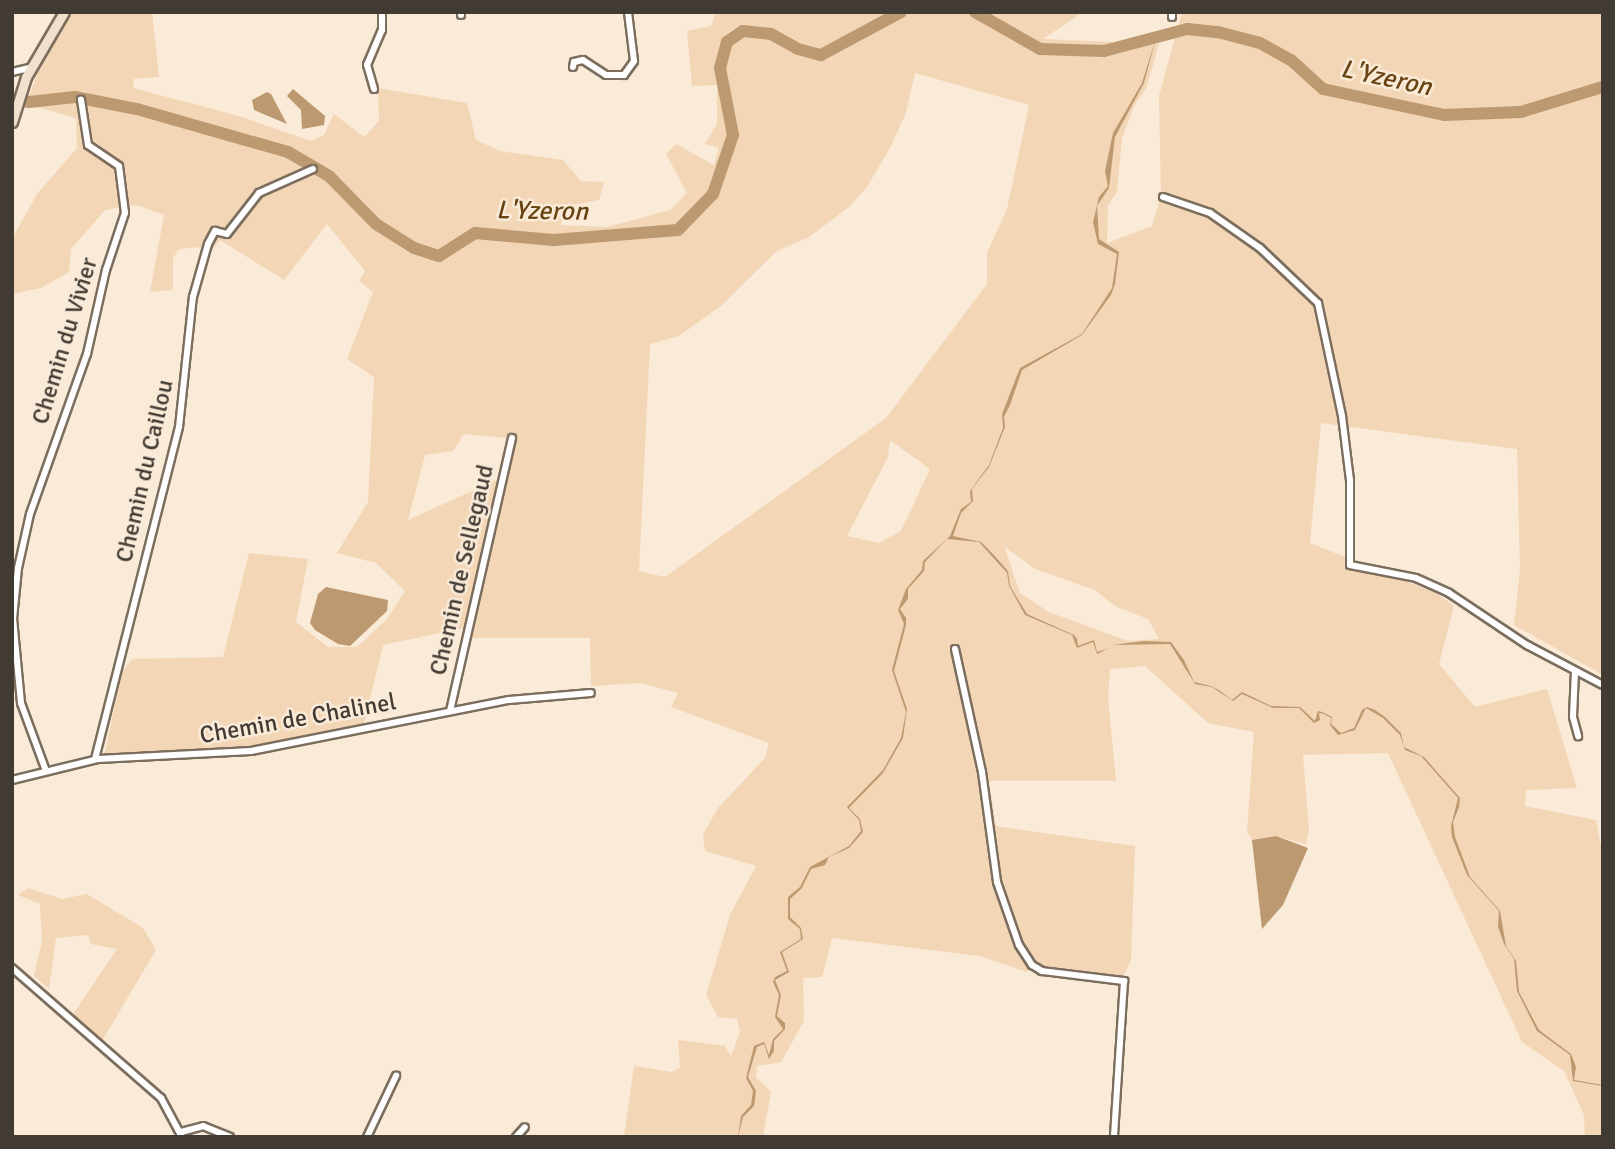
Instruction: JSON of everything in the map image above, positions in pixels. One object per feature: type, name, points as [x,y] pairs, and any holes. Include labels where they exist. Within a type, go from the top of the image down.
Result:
[{"type":"main road","points":[[12,122],[28,73],[64,12]]},
{"type":"street","points":[[374,89],[367,65],[382,30],[382,12]]},
{"type":"street","points":[[573,67],[574,62],[583,60],[606,75],[624,75],[634,61],[628,12]]},
{"type":"street","points":[[12,72],[28,73]]},
{"type":"street","name":"Chemin du Vivier","points":[[46,771],[21,703],[13,619],[18,568],[30,514],[87,354],[106,270],[125,213],[119,166],[88,145],[81,100]]},
{"type":"street","name":"Chemin du Caillou","points":[[95,759],[179,427],[193,297],[208,244],[215,231],[228,234],[259,193],[313,169]]},
{"type":"street","points":[[1163,197],[1210,213],[1260,248],[1318,303],[1343,429],[1350,480],[1350,565],[1416,578],[1449,593],[1575,671],[1603,684]]},
{"type":"street","name":"Chemin de Sellegaud","points":[[450,711],[512,438]]},
{"type":"street","points":[[955,649],[982,772],[997,882],[1019,945],[1032,965],[1042,971],[1124,981],[1114,1137]]},
{"type":"street","points":[[1575,671],[1573,717],[1578,736]]},
{"type":"street","name":"Chemin de Chalinel","points":[[12,780],[95,759],[251,751],[520,698],[591,693]]},
{"type":"street","points":[[12,968],[161,1098],[181,1134],[203,1126],[230,1137]]},
{"type":"street","points":[[367,1137],[396,1076]]},
{"type":"street","points":[[516,1137],[525,1126]]},
{"type":"shaded area","points":[[71,12],[152,12],[159,77],[134,79],[133,88],[239,116],[311,141],[324,135],[334,114],[364,137],[379,121],[378,88],[467,103],[476,140],[500,151],[563,160],[581,181],[604,182],[599,200],[563,207],[561,225],[607,227],[670,210],[687,193],[666,154],[676,144],[714,165],[719,148],[705,144],[717,124],[717,85],[692,86],[687,31],[711,26],[716,12],[1083,12],[1043,39],[1159,44],[1146,89],[1135,104],[1122,138],[1117,192],[1108,205],[1107,243],[1152,226],[1161,196],[1159,96],[1182,12],[1603,12],[1603,675],[1514,625],[1520,569],[1517,449],[1321,423],[1310,543],[1438,594],[1454,606],[1439,664],[1475,707],[1547,689],[1577,788],[1526,790],[1525,806],[1596,820],[1603,857],[1603,1137],[1585,1137],[1584,1115],[1564,1071],[1522,1042],[1388,753],[1303,755],[1309,830],[1306,844],[1276,836],[1252,840],[1247,832],[1254,732],[1208,723],[1145,666],[1110,669],[1108,698],[1116,781],[989,781],[996,826],[1135,846],[1131,960],[1120,983],[1076,980],[1031,971],[1031,966],[1027,972],[980,956],[832,938],[822,977],[803,978],[804,1021],[781,1062],[757,1066],[756,1077],[771,1092],[763,1137],[624,1137],[634,1066],[672,1072],[680,1068],[678,1040],[725,1046],[731,1056],[740,1032],[737,1019],[718,1017],[706,995],[730,915],[756,866],[705,851],[703,834],[718,808],[765,758],[769,743],[671,707],[678,693],[641,683],[591,686],[590,638],[466,638],[468,627],[383,645],[364,724],[272,744],[104,756],[122,672],[132,659],[223,657],[249,553],[308,559],[296,622],[328,647],[357,647],[387,619],[405,591],[376,563],[337,553],[368,502],[374,377],[347,359],[373,292],[359,281],[365,271],[327,224],[284,280],[220,240],[209,254],[201,247],[179,249],[173,258],[173,290],[150,292],[164,215],[137,205],[105,210],[71,249],[69,272],[41,288],[12,294],[12,239],[37,194],[77,148],[76,118],[26,104],[47,48]],"holes":[[[915,73],[1029,105],[1007,209],[987,253],[987,284],[886,418],[665,577],[639,571],[650,344],[679,336],[722,305],[777,251],[809,237],[849,207],[867,187],[890,148],[906,113]],[[464,434],[511,438],[503,477],[408,520],[425,455],[453,451]],[[890,440],[930,469],[901,531],[879,543],[847,536],[888,457]],[[1004,546],[1035,569],[1095,590],[1115,606],[1148,619],[1159,639],[1128,641],[1049,612],[1020,593]]]},
{"type":"shaded area","points":[[1156,38],[1144,83],[1115,137],[1109,188],[1097,206],[1099,239],[1119,252],[1111,295],[1082,335],[1022,370],[1004,417],[1005,427],[989,467],[972,489],[973,501],[961,513],[953,536],[981,542],[993,554],[1007,570],[1010,586],[1027,614],[1074,635],[1078,646],[1094,640],[1097,652],[1109,648],[1097,654],[1093,642],[1077,648],[1072,635],[1025,615],[1009,586],[1007,573],[979,542],[947,539],[925,562],[924,571],[908,589],[908,599],[900,609],[906,618],[906,625],[894,671],[907,709],[903,738],[883,773],[849,808],[860,819],[863,832],[849,848],[829,857],[825,865],[811,869],[802,888],[790,899],[790,917],[801,928],[803,939],[782,952],[789,972],[775,980],[781,995],[777,1016],[785,1023],[785,1029],[774,1041],[774,1051],[769,1059],[764,1044],[757,1047],[748,1077],[756,1091],[754,1106],[743,1117],[738,1137],[741,1116],[751,1105],[753,1091],[746,1078],[754,1046],[764,1042],[769,1055],[773,1039],[783,1029],[775,1017],[779,995],[773,982],[775,977],[787,971],[780,952],[801,939],[800,929],[788,919],[788,897],[800,887],[810,867],[849,846],[861,831],[859,820],[847,807],[883,770],[901,738],[906,712],[892,670],[904,624],[898,610],[906,589],[922,570],[923,561],[950,536],[961,509],[971,502],[970,491],[989,465],[1003,428],[1002,414],[1020,368],[1082,334],[1112,288],[1117,254],[1098,244],[1093,222],[1099,197],[1108,186],[1105,171],[1113,133],[1142,83]]},
{"type":"shaded area","points":[[293,89],[325,116],[324,125],[302,129],[301,110],[287,96]]},
{"type":"shaded area","points":[[267,92],[271,94],[287,124],[254,110],[252,100]]},
{"type":"shaded area","points":[[326,587],[388,600],[387,611],[350,646],[338,644],[315,630],[310,623],[318,594]]},
{"type":"shaded area","points":[[1144,641],[1171,642],[1184,660],[1194,682],[1211,686],[1232,700],[1242,692],[1271,706],[1300,707],[1315,721],[1318,711],[1322,712],[1332,717],[1331,724],[1341,733],[1354,728],[1362,710],[1367,707],[1385,717],[1401,733],[1404,747],[1400,735],[1383,718],[1366,708],[1355,730],[1338,735],[1330,725],[1331,718],[1324,714],[1319,713],[1320,720],[1314,723],[1299,708],[1273,708],[1242,694],[1233,701],[1212,687],[1195,684],[1170,644],[1112,645]]},
{"type":"shaded area","points":[[1404,747],[1424,757],[1460,798],[1453,822],[1455,837],[1470,877],[1500,911],[1506,946],[1516,961],[1519,992],[1539,1030],[1571,1054],[1576,1067],[1574,1080],[1603,1086],[1573,1081],[1570,1055],[1537,1031],[1517,991],[1514,959],[1504,944],[1498,927],[1499,911],[1467,875],[1452,837],[1451,826],[1458,798],[1421,756],[1405,750]]},
{"type":"shaded area","points":[[1276,836],[1308,848],[1283,905],[1262,929],[1252,840]]},
{"type":"shaded area","points":[[28,888],[62,899],[87,894],[143,928],[156,950],[102,1041],[72,1016],[117,949],[91,944],[88,935],[56,938],[49,989],[34,976],[42,941],[40,904],[18,895]]},
{"type":"waterway","name":"L'Yzeron","points":[[12,99],[29,102],[75,97],[137,109],[288,152],[329,176],[376,224],[414,248],[439,256],[475,233],[554,240],[678,230],[713,194],[733,135],[720,68],[727,42],[743,31],[771,34],[798,49],[821,55],[901,12]]},
{"type":"waterway","name":"L'Yzeron","points":[[975,12],[1040,49],[1104,51],[1187,29],[1218,32],[1260,43],[1291,60],[1323,89],[1444,115],[1521,112],[1603,87]]}]
